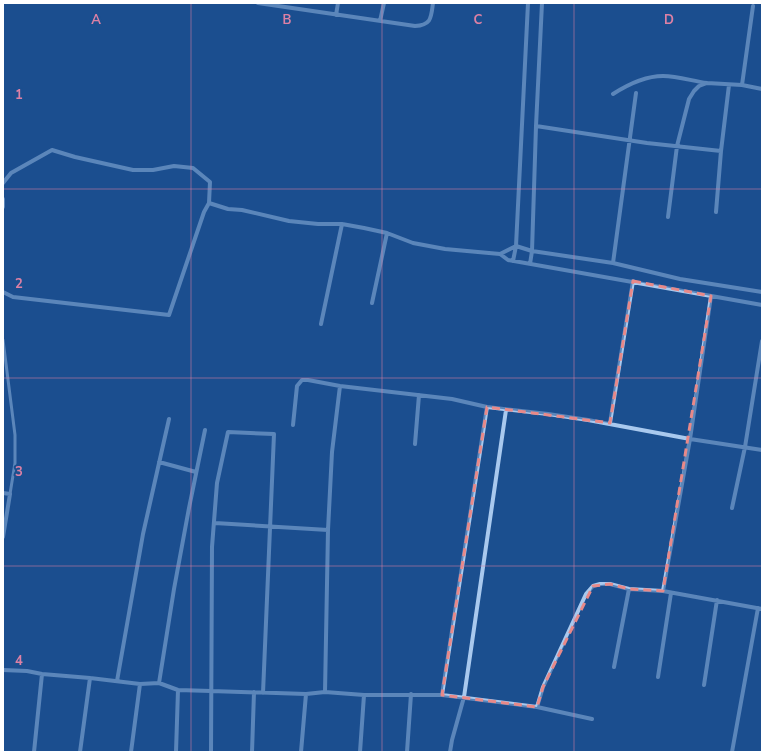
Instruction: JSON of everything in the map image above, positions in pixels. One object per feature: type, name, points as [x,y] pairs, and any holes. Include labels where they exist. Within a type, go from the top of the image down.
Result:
[{"type":"street","points":[[258,3],[422,26],[427,23],[431,17],[433,3]]},
{"type":"street","points":[[293,9],[294,3]]},
{"type":"street","points":[[336,15],[338,3]]},
{"type":"street","points":[[380,21],[384,3]]},
{"type":"street","points":[[513,260],[516,246],[528,3]]},
{"type":"street","points":[[530,264],[532,251],[542,3]]},
{"type":"street","points":[[742,85],[753,6]]},
{"type":"street","points":[[613,94],[623,88],[654,77],[675,77],[707,83],[742,85],[762,89]]},
{"type":"street","points":[[668,217],[677,146],[689,98],[696,88],[707,83]]},
{"type":"street","points":[[716,212],[721,151],[729,85]]},
{"type":"street","points":[[613,263],[636,93]]},
{"type":"street","points":[[536,126],[630,140],[721,151]]},
{"type":"street","points":[[3,183],[11,173],[52,150],[75,157],[133,170],[153,170],[174,166],[193,168],[210,182],[209,203],[204,212],[170,315],[13,297],[3,292]]},
{"type":"street","points":[[3,199],[3,207]]},
{"type":"street","points":[[209,203],[228,209],[242,210],[289,221],[318,224],[342,224],[388,233],[413,243],[432,247],[500,254],[508,260],[634,281],[762,305]]},
{"type":"street","points":[[321,324],[342,224]]},
{"type":"street","points":[[372,303],[388,233]]},
{"type":"street","points":[[500,254],[516,246],[532,251],[613,263],[680,279],[762,292]]},
{"type":"street","points":[[610,423],[634,281]]},
{"type":"street","points":[[663,591],[690,439],[711,296]]},
{"type":"street","points":[[732,508],[745,446],[762,342]]},
{"type":"street","points":[[293,425],[298,386],[302,380],[308,380],[340,386],[452,399],[506,410],[548,414],[610,423],[690,439],[745,446],[762,450]]},
{"type":"street","points":[[326,692],[328,530],[332,452],[340,386]]},
{"type":"street","points":[[415,444],[419,395]]},
{"type":"street","points":[[442,695],[487,407]]},
{"type":"street","points":[[450,752],[464,698],[506,410]]},
{"type":"street","points":[[117,681],[143,534],[170,419]]},
{"type":"street","points":[[159,683],[174,589],[205,430]]},
{"type":"street","points":[[211,752],[212,547],[218,483],[228,432],[257,432],[274,434],[269,526],[264,693]]},
{"type":"street","points":[[159,462],[196,472]]},
{"type":"street","points":[[3,493],[10,494],[3,537]]},
{"type":"street","points":[[215,523],[328,530]]},
{"type":"street","points":[[537,707],[543,687],[586,594],[593,586],[610,584],[629,589],[663,591],[760,609],[732,752]]},
{"type":"street","points":[[614,667],[629,589]]},
{"type":"street","points":[[658,677],[671,593]]},
{"type":"street","points":[[704,685],[717,600]]},
{"type":"street","points":[[3,670],[27,671],[42,674],[140,684],[159,683],[178,690],[306,694],[326,692],[364,695],[442,695],[537,707],[592,719]]},
{"type":"street","points":[[34,752],[42,674]]},
{"type":"street","points":[[80,752],[90,678]]},
{"type":"street","points":[[131,752],[140,684]]},
{"type":"street","points":[[176,752],[178,690]]},
{"type":"street","points":[[252,752],[254,692]]},
{"type":"street","points":[[301,752],[306,694]]},
{"type":"street","points":[[407,752],[411,694]]},
{"type":"street","points":[[360,752],[364,695]]},
{"type":"lane","points":[[3,340],[15,435],[15,463],[10,494]]},
{"type":"highlighted area","points":[[633,281],[711,296],[663,591],[629,589],[610,584],[593,586],[543,687],[537,707],[442,695],[487,407],[610,423]]}]
